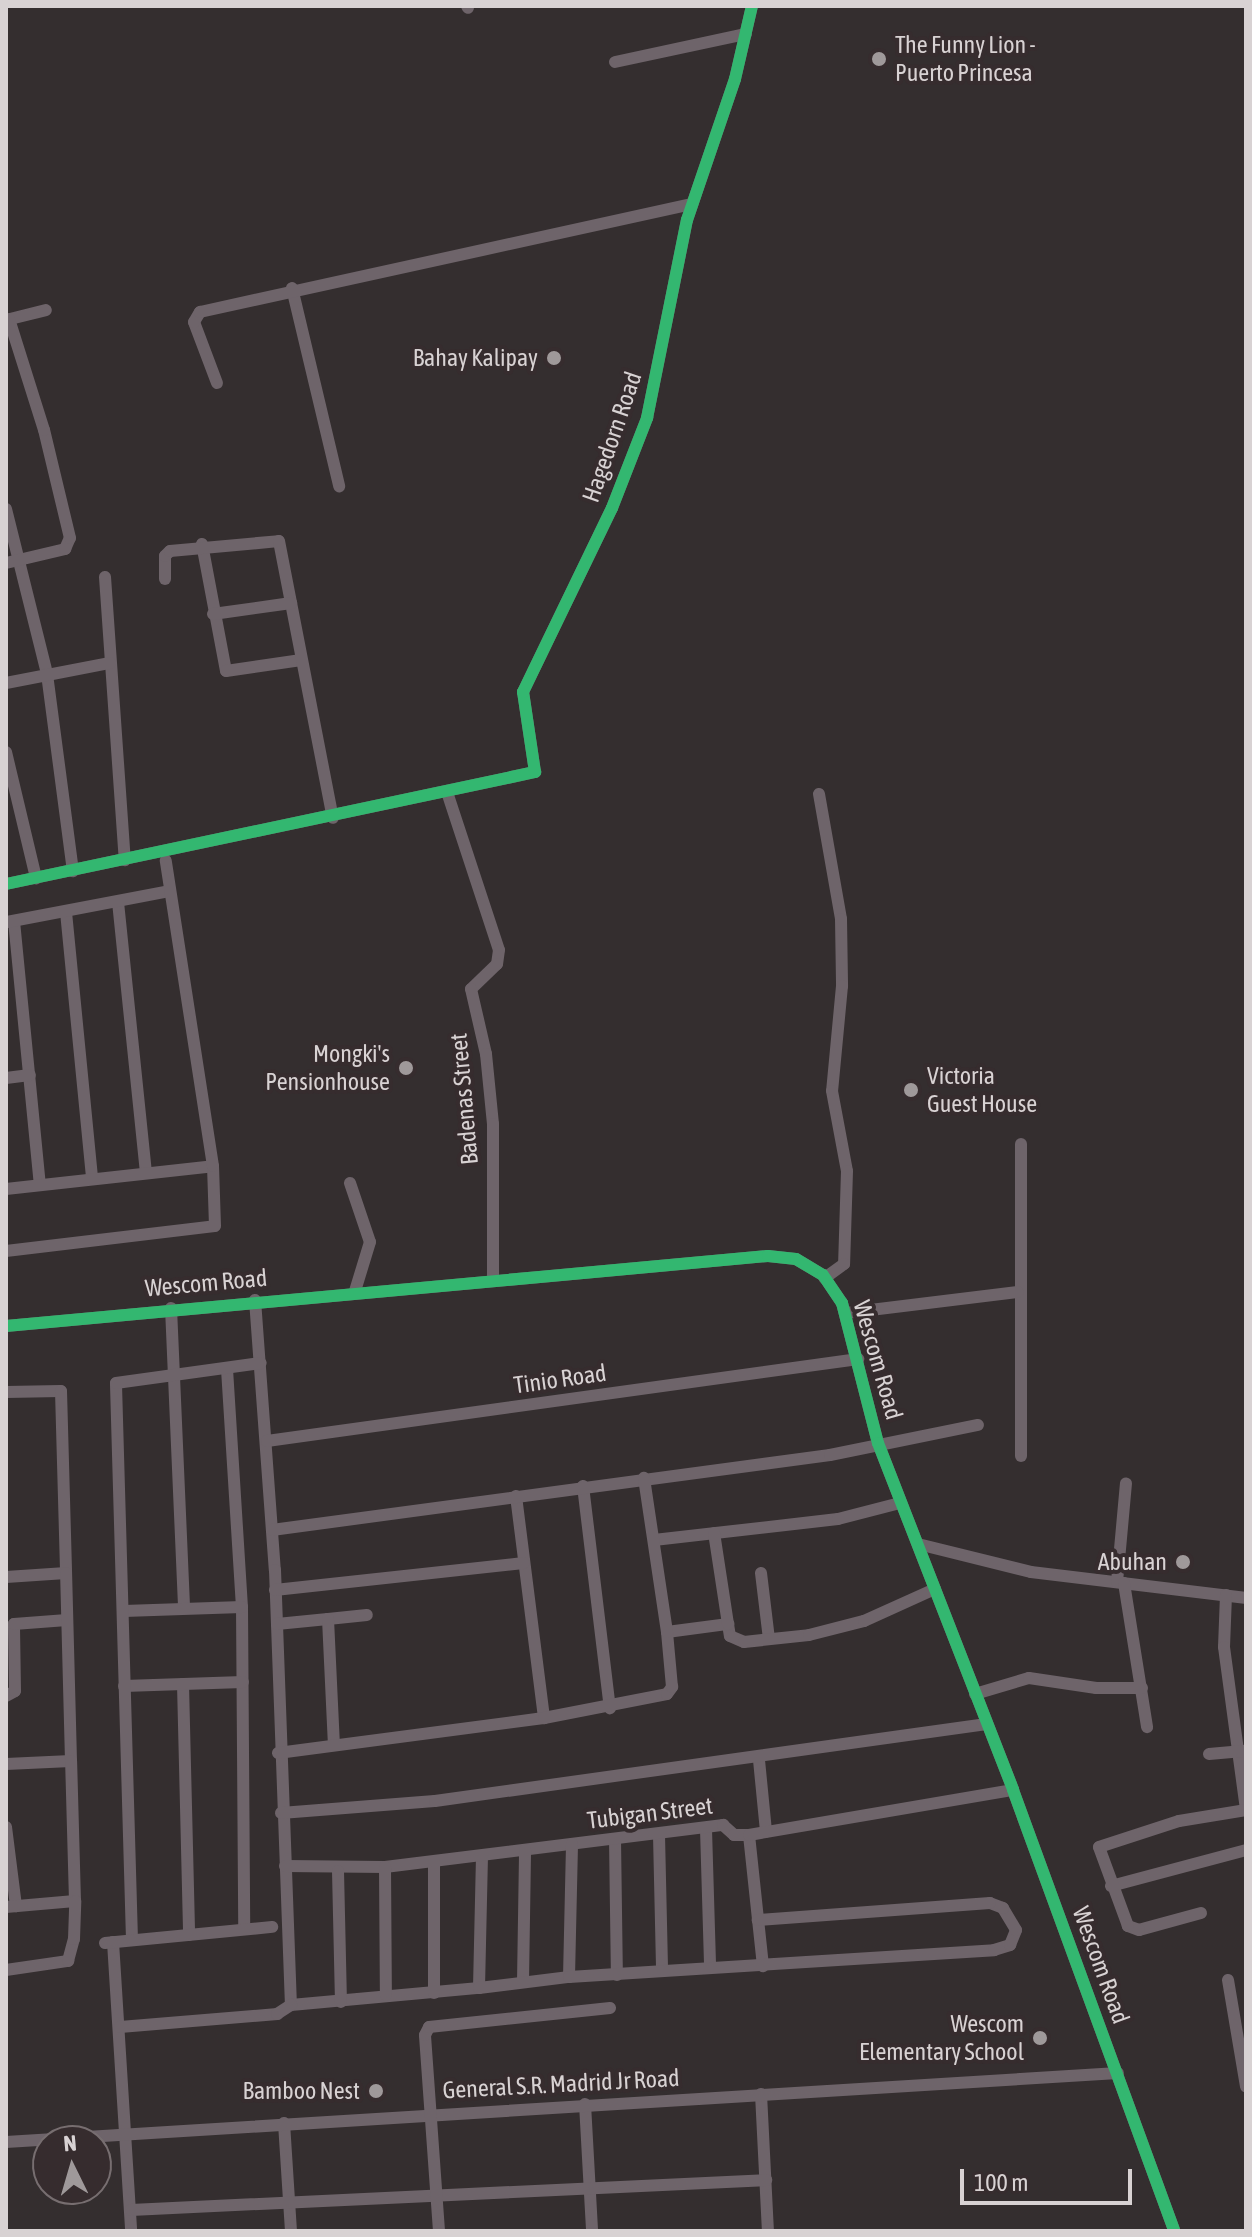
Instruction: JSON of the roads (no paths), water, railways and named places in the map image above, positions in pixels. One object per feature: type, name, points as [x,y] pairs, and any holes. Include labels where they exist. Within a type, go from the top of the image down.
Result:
[{"type":"street","name":"Hagedorn Road","points":[[447,792],[530,775],[537,764],[523,692],[612,508],[647,418],[692,204],[752,6]]},
{"type":"street","points":[[615,62],[746,34]]},
{"type":"street","points":[[217,383],[194,322],[197,314],[292,288],[692,204]]},
{"type":"street","points":[[292,288],[339,486]]},
{"type":"street","points":[[12,562],[65,549],[70,532],[8,319],[46,310]]},
{"type":"street","points":[[6,509],[12,562],[47,674],[73,871]]},
{"type":"street","points":[[165,579],[167,553],[202,544],[279,541],[333,818]]},
{"type":"street","points":[[202,544],[226,671],[301,660]]},
{"type":"street","points":[[105,577],[125,860]]},
{"type":"street","points":[[213,614],[291,603]]},
{"type":"street","points":[[6,683],[110,663]]},
{"type":"street","points":[[6,752],[36,878]]},
{"type":"street","points":[[6,884],[447,792]]},
{"type":"street","name":"Badenas Street","points":[[447,792],[499,950],[497,964],[471,989],[486,1054],[493,1124],[493,1279]]},
{"type":"street","points":[[819,794],[841,919],[842,986],[832,1091],[847,1171],[844,1264],[825,1278]]},
{"type":"street","points":[[6,1251],[211,1229],[217,1220],[213,1166],[166,861]]},
{"type":"street","points":[[40,1185],[30,1075],[10,922],[169,891]]},
{"type":"street","points":[[118,902],[146,1173]]},
{"type":"street","points":[[66,912],[92,1179]]},
{"type":"street","points":[[6,1078],[30,1075]]},
{"type":"street","points":[[1021,1144],[1018,1292],[1021,1456]]},
{"type":"street","points":[[6,1189],[213,1166]]},
{"type":"street","points":[[350,1183],[370,1242],[355,1291]]},
{"type":"street","name":"Wescom Road","points":[[6,1326],[255,1300],[768,1256],[796,1259],[825,1278],[846,1313],[878,1443],[1013,1790],[1174,2231]]},
{"type":"street","points":[[846,1313],[1018,1292]]},
{"type":"street","points":[[255,1300],[267,1441],[277,1624],[278,1753],[291,2005]]},
{"type":"street","points":[[171,1308],[171,1377],[184,1608]]},
{"type":"street","name":"Tinio Road","points":[[267,1441],[858,1359]]},
{"type":"street","points":[[132,1940],[116,1383],[261,1363]]},
{"type":"street","points":[[227,1369],[242,1607],[244,1929]]},
{"type":"street","points":[[6,1392],[61,1391],[75,1901],[74,1939],[68,1961],[6,1970]]},
{"type":"street","points":[[272,1530],[830,1455],[978,1425]]},
{"type":"street","points":[[278,1753],[610,1708],[669,1693],[667,1632],[644,1478]]},
{"type":"street","points":[[1126,1483],[1121,1582],[1147,1727]]},
{"type":"street","points":[[583,1486],[610,1708]]},
{"type":"street","points":[[516,1496],[544,1718]]},
{"type":"street","points":[[654,1540],[838,1519],[900,1503]]},
{"type":"street","points":[[714,1533],[728,1624],[738,1641],[851,1625],[935,1589]]},
{"type":"street","points":[[918,1544],[1031,1572],[1246,1598]]},
{"type":"street","points":[[275,1590],[524,1563]]},
{"type":"street","points":[[6,1577],[66,1573]]},
{"type":"street","points":[[761,1573],[769,1639]]},
{"type":"street","points":[[1201,1913],[1132,1929],[1123,1921],[1099,1852],[1106,1841],[1246,1809],[1243,1752],[1224,1647],[1226,1595]]},
{"type":"street","points":[[124,1611],[242,1607]]},
{"type":"street","points":[[277,1624],[367,1615]]},
{"type":"street","points":[[328,1619],[334,1745]]},
{"type":"street","points":[[6,1696],[15,1691],[14,1624],[67,1620]]},
{"type":"street","points":[[667,1632],[728,1624]]},
{"type":"street","points":[[975,1694],[1029,1678],[1096,1688],[1142,1688]]},
{"type":"street","points":[[124,1686],[243,1682]]},
{"type":"street","points":[[183,1684],[189,1935]]},
{"type":"street","points":[[281,1813],[435,1801],[759,1760],[987,1724]]},
{"type":"street","points":[[1209,1754],[1243,1752]]},
{"type":"street","points":[[759,1760],[766,1832]]},
{"type":"street","points":[[6,1764],[71,1761]]},
{"type":"street","name":"Tubigan Street","points":[[285,1866],[338,1871],[385,1867],[723,1825],[734,1835],[749,1835],[1013,1790]]},
{"type":"street","points":[[6,1827],[11,1906],[75,1901]]},
{"type":"street","points":[[706,1829],[710,1967]]},
{"type":"street","points":[[659,1835],[662,1971]]},
{"type":"street","points":[[749,1835],[763,1966]]},
{"type":"street","points":[[615,1839],[617,1975]]},
{"type":"street","points":[[569,1977],[572,1844]]},
{"type":"street","points":[[523,1982],[525,1850]]},
{"type":"street","points":[[1111,1886],[1246,1850]]},
{"type":"street","points":[[479,1988],[482,1857]]},
{"type":"street","points":[[434,1862],[434,1993]]},
{"type":"street","points":[[385,1867],[386,1995]]},
{"type":"street","points":[[338,1871],[341,2002]]},
{"type":"street","points":[[120,2027],[277,2014],[291,2005],[569,1977],[994,1950],[1010,1945],[1016,1930],[1003,1908],[990,1903],[758,1920]]},
{"type":"street","points":[[131,2231],[120,2027],[109,1942],[272,1927]]},
{"type":"street","points":[[1228,1980],[1246,2086]]},
{"type":"street","points":[[439,2231],[425,2035],[429,2027],[610,2008]]},
{"type":"street","name":"General S.R. Madrid Jr Road","points":[[6,2142],[1118,2073]]},
{"type":"street","points":[[761,2094],[768,2231]]},
{"type":"street","points":[[585,2104],[592,2231]]},
{"type":"street","points":[[284,2123],[291,2231]]},
{"type":"street","points":[[131,2210],[289,2200],[436,2197],[766,2180]]},
{"type":"place","name":"The Funny Lion - Puerto Princesa","points":[[879,59]]},
{"type":"place","name":"Bahay Kalipay","points":[[554,358]]},
{"type":"place","name":"Mongki's Pensionhouse","points":[[406,1068]]},
{"type":"place","name":"Victoria Guest House","points":[[911,1090]]},
{"type":"place","name":"Abuhan","points":[[1183,1562]]},
{"type":"place","name":"Wescom Elementary School","points":[[1040,2038]]},
{"type":"place","name":"Bamboo Nest","points":[[376,2091]]}]
